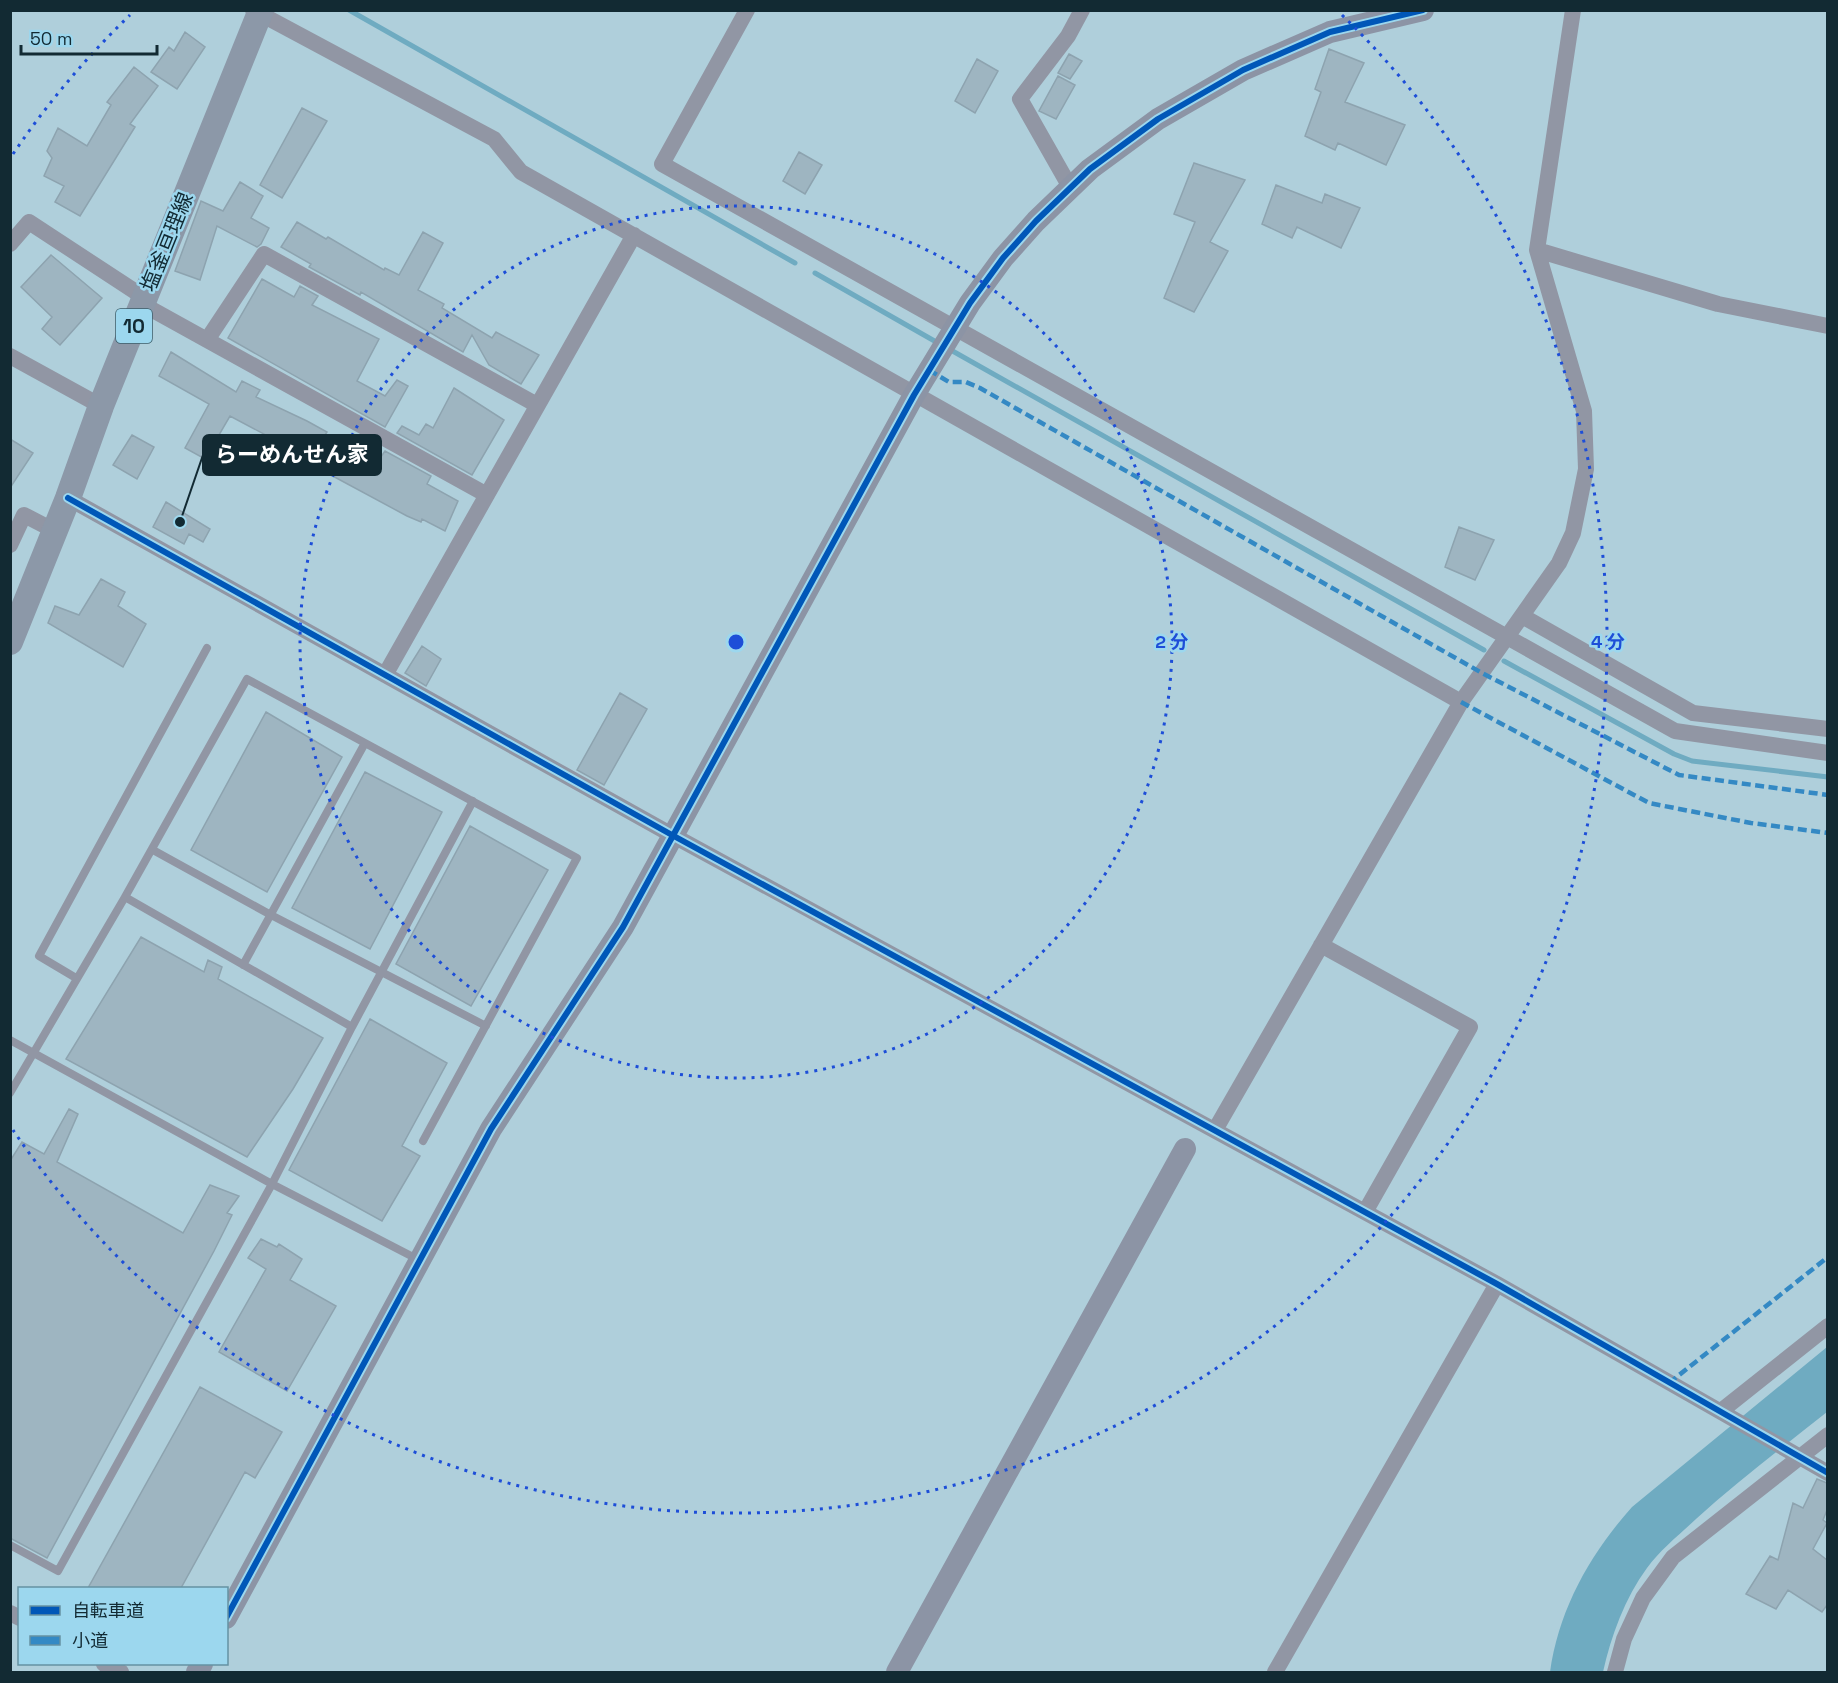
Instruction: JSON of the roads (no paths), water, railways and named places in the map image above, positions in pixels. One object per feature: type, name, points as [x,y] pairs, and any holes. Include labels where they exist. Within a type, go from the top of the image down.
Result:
[{"type":"main road","name":"塩釜亘理線","points":[[10,642],[69,498],[101,406],[258,12]]},
{"type":"street","points":[[747,10],[662,164],[952,332],[1675,731],[1827,753]]},
{"type":"street","points":[[1070,187],[1020,99],[1068,36],[1082,10]]},
{"type":"street","points":[[228,1614],[422,1261],[491,1129],[623,927],[914,395],[952,332],[1004,258],[1070,187],[1090,169],[1158,119],[1243,70],[1330,32],[1423,10]]},
{"type":"street","points":[[1215,1130],[1461,702],[1559,562],[1573,534],[1586,469],[1584,411],[1537,250],[1574,10]]},
{"type":"street","points":[[258,12],[494,140],[521,172],[1461,702]]},
{"type":"street","points":[[10,244],[29,222],[144,301],[207,339],[487,495]]},
{"type":"street","points":[[385,675],[634,235]]},
{"type":"street","points":[[1537,250],[1718,304],[1827,326]]},
{"type":"street","points":[[207,339],[264,254],[537,405]]},
{"type":"street","points":[[10,356],[101,406]]},
{"type":"street","points":[[69,498],[672,836],[1497,1284],[1796,1452],[1827,1473]]},
{"type":"street","points":[[10,545],[24,515],[55,531]]},
{"type":"street","points":[[1522,616],[1693,713],[1827,729]]},
{"type":"street","points":[[1321,945],[1470,1027],[1365,1212]]},
{"type":"street","points":[[897,1672],[1185,1149]]},
{"type":"street","points":[[1275,1672],[1497,1284]]},
{"type":"street","points":[[1724,1412],[1827,1326]]},
{"type":"street","points":[[1615,1672],[1624,1639],[1643,1598],[1674,1557],[1796,1452],[1827,1435]]},
{"type":"street","points":[[106,1665],[121,1672]]},
{"type":"lane","points":[[76,978],[39,956],[207,648]]},
{"type":"lane","points":[[10,1093],[153,850],[247,679],[577,858],[423,1141]]},
{"type":"lane","points":[[243,965],[365,743]]},
{"type":"lane","points":[[10,1545],[57,1571],[272,1184],[352,1027],[473,801]]},
{"type":"lane","points":[[153,850],[271,915],[486,1026]]},
{"type":"lane","points":[[125,897],[352,1027]]},
{"type":"lane","points":[[10,1040],[272,1184],[422,1261]]},
{"type":"water","points":[[1827,1347],[1827,1412],[1712,1505],[1652,1561],[1626,1605],[1610,1645],[1603,1672],[1550,1672],[1554,1649],[1569,1604],[1590,1563],[1632,1507]]},
{"type":"waterway","points":[[349,10],[795,263]]},
{"type":"waterway","points":[[815,273],[938,343]]},
{"type":"waterway","points":[[949,349],[1484,650]]},
{"type":"waterway","points":[[1504,661],[1674,754],[1692,761],[1828,777]]},
{"type":"place","name":"らーめんせん家","points":[[180,522]]}]
